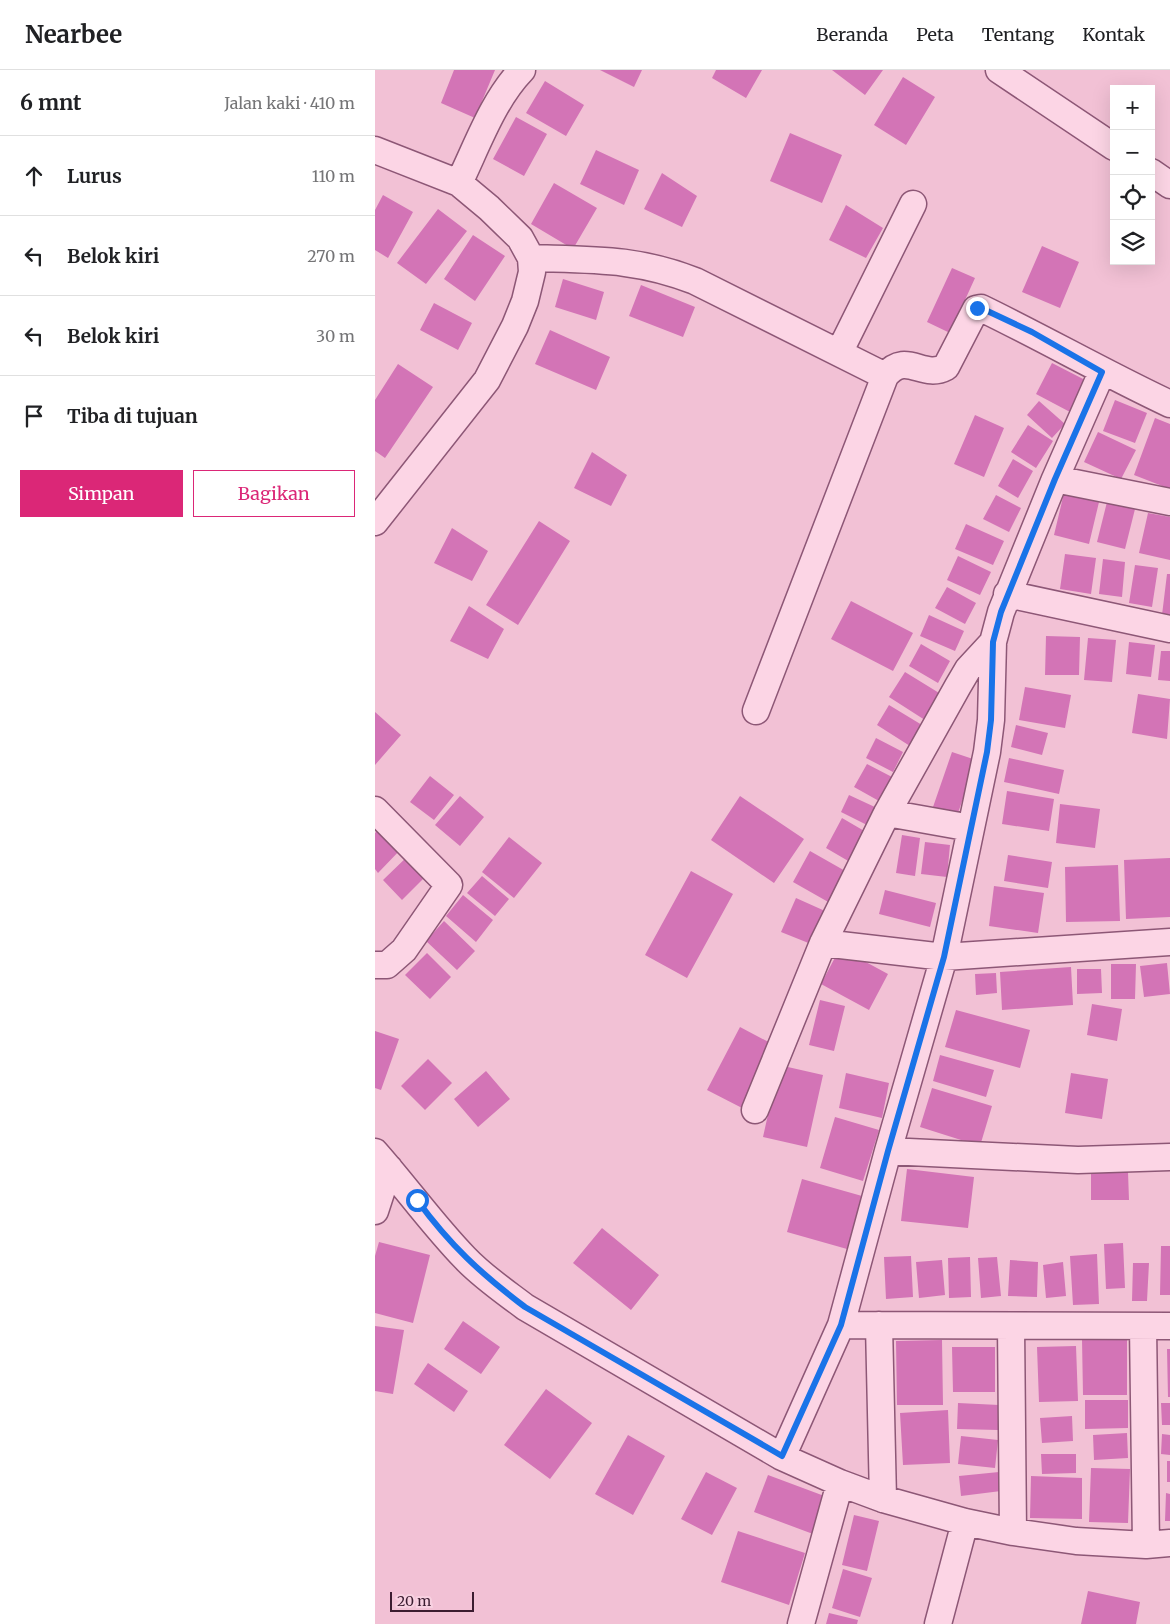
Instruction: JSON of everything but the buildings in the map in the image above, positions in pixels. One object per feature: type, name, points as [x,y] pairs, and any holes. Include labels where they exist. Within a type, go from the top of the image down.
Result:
[{"type":"street","points":[[459,182],[506,91],[522,70]]},
{"type":"street","points":[[999,70],[1110,144]]},
{"type":"street","points":[[375,150],[459,182],[520,238],[531,258],[531,272],[525,301],[515,326],[487,380],[375,522]]},
{"type":"street","points":[[1155,175],[1170,184]]},
{"type":"street","points":[[839,353],[913,204]]},
{"type":"street","points":[[531,258],[619,261],[669,271],[885,376]]},
{"type":"street","points":[[757,711],[869,424],[885,376],[891,370],[901,364],[930,371],[945,367],[976,309],[980,308],[1032,332],[1102,372],[1170,404]]},
{"type":"street","points":[[782,1456],[841,1325],[888,1151],[944,957],[990,728],[993,642],[1007,594],[1102,372]]},
{"type":"street","points":[[1055,479],[1170,502]]},
{"type":"street","points":[[1007,594],[1170,629]]},
{"type":"street","points":[[755,1110],[823,943],[887,813],[968,669],[993,642]]},
{"type":"street","points":[[375,810],[449,885],[404,950],[387,965],[375,966]]},
{"type":"street","points":[[887,813],[971,828]]},
{"type":"street","points":[[823,943],[944,957],[1170,942]]},
{"type":"street","points":[[888,1151],[1077,1160],[1170,1158]]},
{"type":"street","points":[[375,1211],[382,1160]]},
{"type":"street","points":[[382,1160],[466,1259],[525,1307],[782,1456],[839,1483],[883,1499],[965,1522],[1013,1532],[1076,1541],[1158,1544],[1143,1326]]},
{"type":"street","points":[[841,1325],[1170,1326]]},
{"type":"street","points":[[879,1325],[883,1499]]},
{"type":"street","points":[[1011,1326],[1013,1532]]},
{"type":"street","points":[[801,1624],[839,1483]]},
{"type":"street","points":[[938,1624],[965,1522]]},
{"type":"route","points":[[417,1200],[439,1229],[466,1259],[525,1307],[782,1456],[841,1325],[912,1064],[944,957],[987,752],[991,720],[993,642],[1001,612],[1055,479],[1102,372],[1032,332],[981,308],[977,308]]}]
